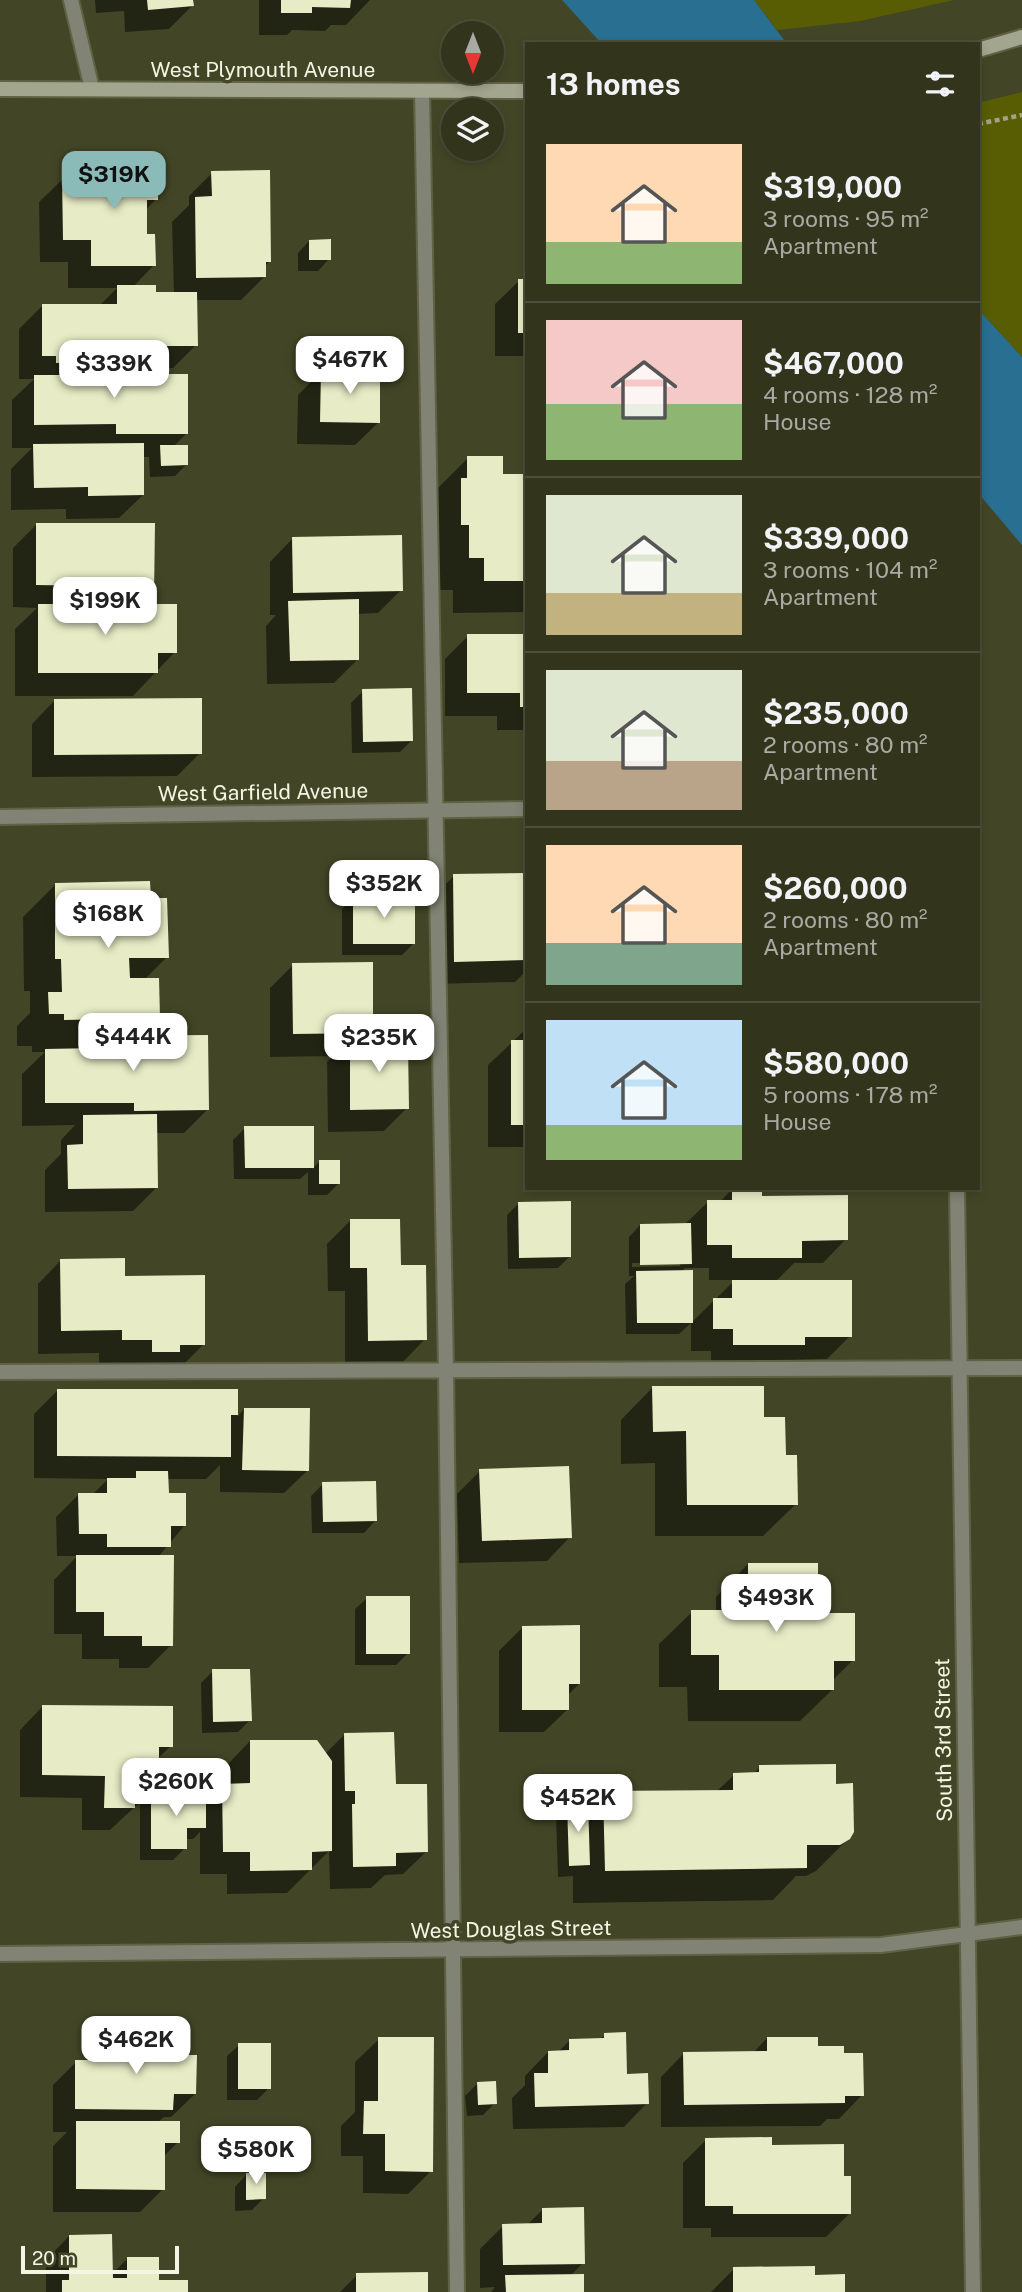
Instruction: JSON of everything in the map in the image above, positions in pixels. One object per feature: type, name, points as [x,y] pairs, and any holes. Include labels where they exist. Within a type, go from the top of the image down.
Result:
[{"type":"main road","points":[[980,49],[1022,37]]},
{"type":"main road","name":"West Plymouth Avenue","points":[[0,89],[525,91]]},
{"type":"street","points":[[71,0],[92,89]]},
{"type":"street","points":[[422,91],[433,811],[446,1369],[457,2292]]},
{"type":"street","name":"West Garfield Avenue","points":[[0,817],[525,809]]},
{"type":"street","name":"South 3rd Street","points":[[957,1190],[972,2292]]},
{"type":"street","points":[[0,1372],[1022,1368]]},
{"type":"street","name":"West Douglas Street","points":[[0,1954],[881,1945],[1022,1927]]},
{"type":"path","points":[[980,124],[1022,115]]},
{"type":"shaded area","points":[[754,0],[954,0],[860,21],[777,30]]},
{"type":"shaded area","points":[[1022,92],[1022,357],[980,311],[980,102]]},
{"type":"water","points":[[562,0],[754,0],[786,42],[600,42]]},
{"type":"water","points":[[980,311],[1022,357],[1022,545],[980,495]]},
{"type":"building","points":[[147,0],[193,0],[194,6],[148,10]]},
{"type":"building","points":[[281,0],[351,0],[350,8],[312,7],[312,13],[281,13]]},
{"type":"building","points":[[105,154],[158,154],[158,200],[147,200],[147,234],[155,234],[156,266],[91,266],[91,240],[63,240],[62,177],[105,177]]},
{"type":"building","points":[[270,170],[271,262],[266,262],[266,277],[196,278],[195,197],[212,196],[211,171]]},
{"type":"building","points":[[331,239],[331,260],[309,260],[309,240]]},
{"type":"building","points":[[518,279],[525,279],[525,333],[518,333]]},
{"type":"building","points":[[117,285],[156,285],[156,292],[197,292],[198,346],[163,346],[163,362],[56,363],[56,356],[42,356],[42,304],[117,304]]},
{"type":"building","points":[[78,365],[121,365],[122,374],[188,374],[188,434],[116,434],[116,424],[34,425],[34,375],[78,375]]},
{"type":"building","points":[[321,370],[380,370],[380,423],[320,422]]},
{"type":"building","points":[[144,443],[144,495],[88,496],[88,487],[34,488],[33,444]]},
{"type":"building","points":[[160,445],[188,445],[188,465],[161,466]]},
{"type":"building","points":[[467,456],[503,456],[503,474],[525,474],[525,581],[484,581],[484,558],[469,558],[469,525],[461,525],[461,478],[467,478]]},
{"type":"building","points":[[36,523],[155,523],[154,596],[94,596],[94,586],[36,585]]},
{"type":"building","points":[[402,535],[403,591],[293,593],[292,537]]},
{"type":"building","points":[[359,599],[359,660],[290,661],[288,601]]},
{"type":"building","points":[[38,604],[177,604],[177,653],[158,653],[158,673],[38,673]]},
{"type":"building","points":[[467,634],[525,634],[525,707],[520,707],[520,693],[467,693]]},
{"type":"building","points":[[412,688],[413,741],[363,742],[362,689]]},
{"type":"building","points":[[202,698],[202,754],[54,755],[54,699]]},
{"type":"building","points":[[525,873],[525,960],[454,962],[453,874]]},
{"type":"building","points":[[150,881],[151,898],[167,898],[169,958],[129,958],[130,978],[159,978],[160,1018],[64,1020],[64,1014],[49,1014],[48,992],[62,992],[61,959],[55,959],[55,883]]},
{"type":"building","points":[[353,895],[415,895],[415,944],[353,944]]},
{"type":"building","points":[[373,962],[373,1033],[293,1034],[292,963]]},
{"type":"building","points":[[208,1035],[209,1110],[134,1111],[134,1103],[45,1103],[45,1049],[98,1048],[98,1036]]},
{"type":"building","points":[[400,1036],[400,1045],[408,1045],[409,1109],[350,1110],[350,1037]]},
{"type":"building","points":[[511,1040],[525,1040],[525,1125],[511,1125]]},
{"type":"building","points":[[157,1114],[158,1188],[68,1189],[67,1145],[83,1144],[83,1115]]},
{"type":"building","points":[[244,1126],[314,1126],[314,1168],[245,1168]]},
{"type":"building","points":[[319,1160],[340,1160],[340,1184],[319,1184]]},
{"type":"building","points":[[732,1190],[762,1190],[762,1196],[848,1195],[848,1240],[802,1241],[802,1258],[732,1258],[732,1245],[707,1245],[707,1200],[732,1200]]},
{"type":"building","points":[[571,1201],[571,1257],[519,1258],[518,1202]]},
{"type":"building","points":[[350,1219],[400,1219],[401,1265],[426,1265],[427,1340],[368,1341],[367,1268],[350,1268]]},
{"type":"building","points":[[691,1223],[692,1264],[640,1265],[640,1224]]},
{"type":"building","points":[[125,1258],[125,1276],[205,1275],[205,1345],[180,1345],[180,1352],[152,1352],[152,1340],[122,1340],[122,1330],[61,1331],[60,1259]]},
{"type":"building","points":[[693,1270],[693,1323],[637,1323],[636,1271]]},
{"type":"building","points":[[732,1280],[852,1280],[852,1337],[805,1337],[805,1345],[733,1345],[733,1329],[713,1329],[713,1298],[732,1298]]},
{"type":"building","points":[[652,1386],[764,1386],[764,1417],[785,1417],[786,1455],[797,1455],[798,1505],[687,1505],[686,1431],[653,1432]]},
{"type":"building","points":[[57,1389],[238,1389],[238,1415],[231,1415],[231,1457],[57,1456]]},
{"type":"building","points":[[244,1408],[310,1408],[309,1471],[242,1470]]},
{"type":"building","points":[[569,1466],[572,1538],[482,1541],[479,1469]]},
{"type":"building","points":[[136,1471],[168,1471],[169,1493],[186,1493],[186,1526],[171,1526],[171,1547],[107,1547],[107,1534],[79,1534],[78,1493],[107,1493],[107,1478],[136,1478]]},
{"type":"building","points":[[376,1481],[377,1521],[323,1522],[322,1482]]},
{"type":"building","points":[[76,1555],[174,1555],[173,1646],[142,1646],[142,1636],[104,1636],[104,1612],[76,1612]]},
{"type":"building","points":[[748,1563],[818,1563],[818,1613],[855,1613],[855,1661],[834,1661],[834,1690],[719,1690],[719,1655],[691,1655],[691,1610],[748,1610]]},
{"type":"building","points":[[366,1596],[410,1596],[410,1654],[366,1654]]},
{"type":"building","points":[[580,1625],[580,1684],[569,1684],[569,1710],[522,1710],[522,1626]]},
{"type":"building","points":[[212,1669],[250,1669],[252,1721],[213,1722]]},
{"type":"building","points":[[42,1705],[173,1706],[173,1747],[159,1747],[159,1785],[135,1785],[135,1808],[104,1808],[105,1776],[42,1775]]},
{"type":"building","points":[[394,1732],[396,1784],[427,1784],[428,1852],[396,1853],[396,1866],[353,1867],[352,1804],[355,1804],[355,1791],[345,1791],[344,1733]]},
{"type":"building","points":[[250,1740],[317,1740],[332,1761],[332,1851],[312,1852],[312,1870],[250,1871],[250,1852],[223,1852],[222,1784],[250,1783]]},
{"type":"building","points":[[836,1764],[836,1784],[853,1783],[854,1832],[850,1839],[840,1845],[807,1845],[807,1868],[605,1871],[603,1791],[733,1790],[733,1773],[759,1772],[759,1765]]},
{"type":"building","points":[[151,1792],[206,1792],[206,1828],[187,1828],[187,1849],[151,1849]]},
{"type":"building","points":[[588,1802],[590,1865],[569,1866],[567,1803]]},
{"type":"building","points":[[626,2032],[627,2074],[648,2073],[649,2104],[535,2107],[534,2073],[548,2073],[548,2051],[569,2050],[569,2039],[604,2038],[604,2033]]},
{"type":"building","points":[[136,2034],[174,2035],[174,2055],[197,2055],[196,2094],[174,2094],[173,2110],[75,2109],[75,2060],[103,2060],[103,2045],[136,2046]]},
{"type":"building","points":[[378,2037],[434,2037],[433,2172],[385,2171],[385,2134],[363,2134],[364,2101],[378,2101]]},
{"type":"building","points":[[767,2037],[818,2037],[818,2046],[844,2046],[844,2053],[863,2053],[864,2096],[845,2096],[845,2103],[684,2105],[683,2052],[767,2051]]},
{"type":"building","points":[[238,2043],[271,2043],[271,2089],[238,2089]]},
{"type":"building","points":[[496,2081],[497,2104],[478,2105],[477,2082]]},
{"type":"building","points":[[76,2121],[180,2121],[180,2143],[165,2143],[165,2190],[76,2189]]},
{"type":"building","points":[[772,2137],[772,2145],[844,2144],[844,2176],[851,2176],[851,2214],[733,2214],[733,2206],[705,2206],[705,2138]]},
{"type":"building","points":[[246,2173],[266,2173],[266,2199],[246,2200]]},
{"type":"building","points":[[584,2207],[585,2264],[503,2265],[502,2224],[542,2223],[542,2208]]},
{"type":"building","points":[[112,2234],[113,2278],[127,2278],[127,2257],[159,2257],[159,2280],[188,2280],[188,2292],[62,2292],[62,2280],[69,2280],[69,2235]]},
{"type":"building","points":[[815,2266],[815,2275],[845,2274],[845,2292],[733,2292],[733,2267]]},
{"type":"building","points":[[428,2272],[428,2292],[356,2292],[356,2273]]},
{"type":"building","points":[[584,2274],[584,2292],[506,2292],[505,2275]]}]
